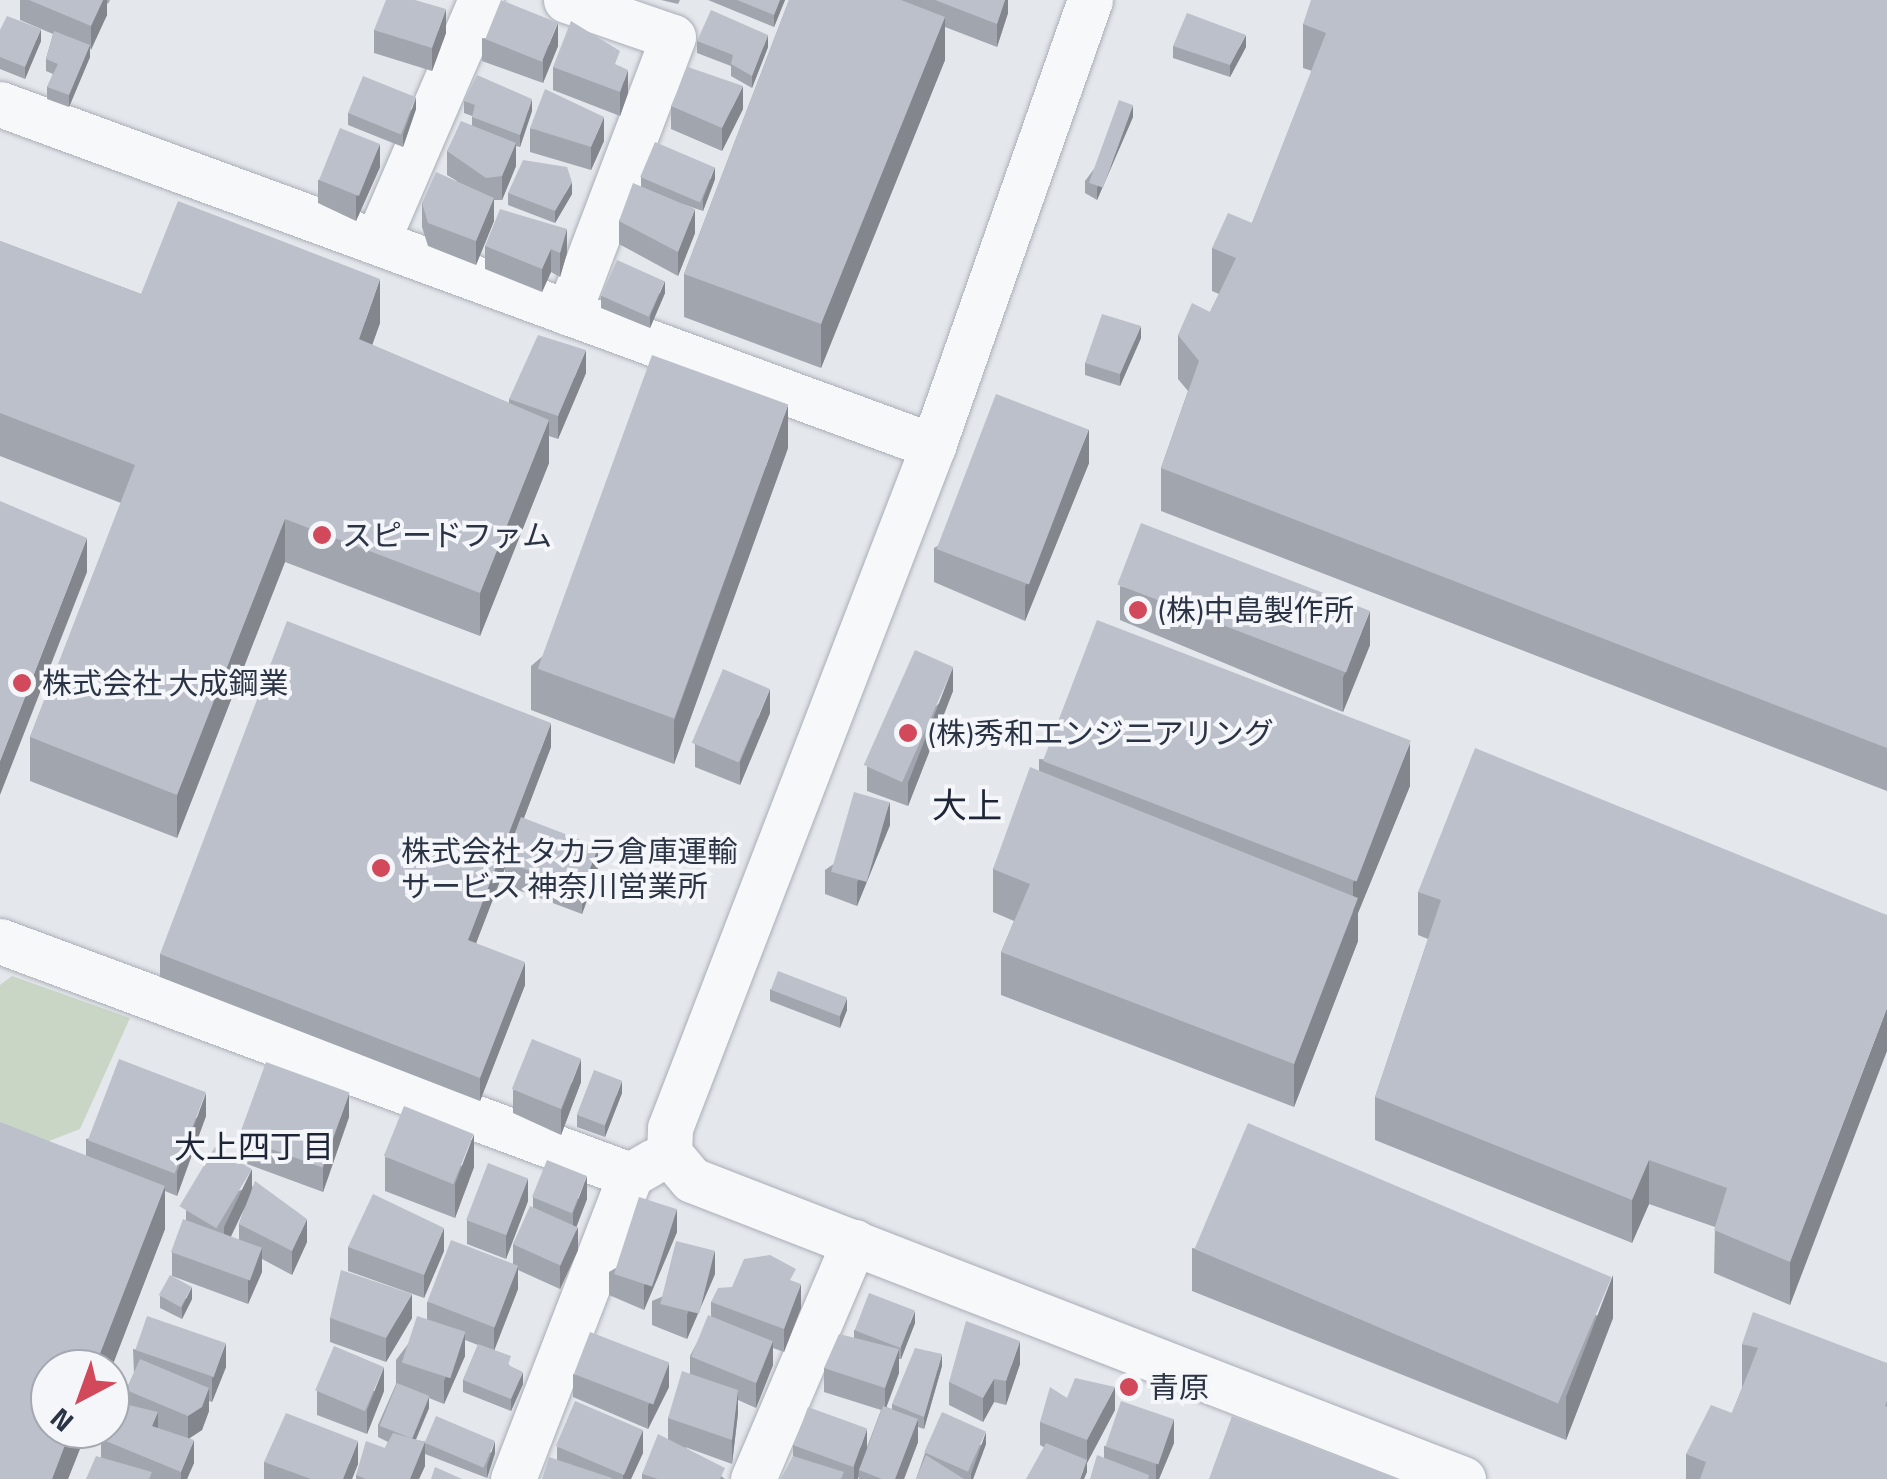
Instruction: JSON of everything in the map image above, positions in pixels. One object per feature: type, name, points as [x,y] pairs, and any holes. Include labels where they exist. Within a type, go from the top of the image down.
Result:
[{"type":"street","points":[[377,241],[481,0]]},
{"type":"street","points":[[566,0],[673,37],[568,313]]},
{"type":"street","points":[[1090,0],[933,446],[670,1128],[669,1153],[692,1180],[1463,1479]]},
{"type":"street","points":[[0,104],[933,446]]},
{"type":"street","points":[[0,941],[630,1176]]},
{"type":"street","points":[[513,1479],[630,1176],[669,1153]]},
{"type":"street","points":[[753,1479],[854,1242]]},
{"type":"green space","points":[[12,976],[130,1018],[80,1129],[0,1160],[0,985]]},
{"type":"building","points":[[29,0],[103,0],[91,26]]},
{"type":"building","points":[[386,0],[415,0],[446,9],[432,48],[374,30]]},
{"type":"building","points":[[501,0],[558,23],[542,62],[485,39]]},
{"type":"building","points":[[737,0],[780,0],[774,15]]},
{"type":"building","points":[[789,0],[901,0],[945,17],[821,324],[684,274]]},
{"type":"building","points":[[935,0],[1005,0],[997,24]]},
{"type":"building","points":[[1311,0],[1887,0],[1887,748],[1161,468],[1199,361],[1178,335],[1192,303],[1210,312],[1236,258],[1212,248],[1228,213],[1252,223],[1326,33],[1303,24]]},
{"type":"building","points":[[711,10],[768,35],[752,76],[731,64],[733,55],[697,41]]},
{"type":"building","points":[[1187,13],[1246,35],[1230,65],[1173,46]]},
{"type":"building","points":[[7,16],[41,29],[25,67],[0,57],[0,30]]},
{"type":"building","points":[[571,21],[620,51],[615,64],[628,70],[620,92],[553,67]]},
{"type":"building","points":[[54,31],[90,45],[69,95],[47,87],[58,64],[46,59]]},
{"type":"building","points":[[688,67],[743,86],[722,128],[671,106]]},
{"type":"building","points":[[477,75],[532,99],[520,135],[472,117],[475,105],[464,101]]},
{"type":"building","points":[[363,76],[416,97],[401,134],[348,113]]},
{"type":"building","points":[[545,89],[604,117],[591,147],[530,128]]},
{"type":"building","points":[[1119,100],[1133,105],[1103,188],[1089,183]]},
{"type":"building","points":[[461,121],[516,143],[502,176],[486,178],[447,151]]},
{"type":"building","points":[[340,128],[380,144],[359,196],[319,180]]},
{"type":"building","points":[[655,142],[715,167],[700,202],[640,177]]},
{"type":"building","points":[[523,160],[567,167],[572,182],[555,211],[508,193]]},
{"type":"building","points":[[436,172],[494,198],[476,241],[428,223],[422,203]]},
{"type":"building","points":[[633,183],[695,209],[678,252],[619,221]]},
{"type":"building","name":"スピードファム","points":[[178,201],[380,279],[359,339],[549,420],[480,593],[285,519],[177,795],[30,737],[135,465],[0,413],[0,241],[141,294]]},
{"type":"building","points":[[500,209],[567,229],[560,253],[551,249],[542,269],[485,246]]},
{"type":"building","points":[[617,260],[665,281],[649,317],[601,296]]},
{"type":"building","points":[[1102,314],[1141,326],[1120,374],[1085,363]]},
{"type":"building","points":[[538,335],[586,350],[558,416],[509,399]]},
{"type":"building","points":[[652,355],[788,405],[674,718],[538,669]]},
{"type":"building","points":[[996,394],[1088,429],[1029,584],[937,549]]},
{"type":"building","name":"株式会社 大成鋼業","points":[[0,501],[87,538],[0,761]]},
{"type":"building","points":[[1141,523],[1370,611],[1346,672],[1117,585]]},
{"type":"building","points":[[1097,620],[1411,740],[1357,881],[1043,761]]},
{"type":"building","points":[[287,621],[551,723],[468,940],[525,962],[480,1078],[160,954]]},
{"type":"building","points":[[915,650],[953,667],[902,782],[864,765]]},
{"type":"building","points":[[723,669],[770,689],[739,763],[692,743]]},
{"type":"building","points":[[1475,748],[1887,915],[1887,1008],[1790,1262],[1714,1230],[1727,1188],[1649,1160],[1632,1200],[1375,1097],[1441,900],[1418,892]]},
{"type":"building","points":[[1030,767],[1358,898],[1294,1064],[1001,952],[1030,884],[993,869]]},
{"type":"building","points":[[854,792],[890,802],[867,882],[831,872]]},
{"type":"building","points":[[521,817],[598,847],[582,891],[504,861]]},
{"type":"building","points":[[778,971],[847,998],[840,1016],[771,990]]},
{"type":"building","points":[[532,1039],[581,1059],[561,1109],[512,1089]]},
{"type":"building","points":[[119,1059],[206,1092],[175,1174],[88,1140]]},
{"type":"building","points":[[266,1062],[350,1092],[322,1168],[239,1137]]},
{"type":"building","points":[[594,1070],[622,1081],[605,1126],[577,1115]]},
{"type":"building","points":[[404,1106],[474,1134],[453,1184],[384,1156]]},
{"type":"building","points":[[0,1122],[165,1186],[102,1349],[30,1349],[30,1449],[63,1449],[52,1479],[0,1479]]},
{"type":"building","points":[[1248,1123],[1612,1277],[1558,1403],[1194,1249]]},
{"type":"building","points":[[215,1147],[252,1169],[216,1228],[179,1206]]},
{"type":"building","points":[[547,1160],[587,1176],[572,1213],[532,1197]]},
{"type":"building","points":[[488,1163],[528,1178],[506,1235],[466,1220]]},
{"type":"building","points":[[255,1181],[307,1219],[292,1251],[239,1224]]},
{"type":"building","points":[[373,1194],[444,1228],[424,1275],[348,1247]]},
{"type":"building","points":[[639,1197],[677,1209],[652,1286],[614,1274]]},
{"type":"building","points":[[530,1206],[578,1227],[560,1266],[513,1244]]},
{"type":"building","points":[[183,1219],[262,1248],[250,1281],[171,1252]]},
{"type":"building","points":[[451,1240],[518,1266],[495,1327],[427,1302]]},
{"type":"building","points":[[676,1241],[715,1251],[699,1314],[660,1304]]},
{"type":"building","points":[[770,1255],[796,1269],[790,1280],[801,1284],[784,1329],[711,1302],[718,1288],[732,1287],[744,1259]]},
{"type":"building","points":[[341,1270],[412,1294],[386,1338],[330,1318]]},
{"type":"building","points":[[170,1275],[192,1287],[181,1307],[159,1295]]},
{"type":"building","points":[[869,1293],[915,1311],[900,1348],[855,1330]]},
{"type":"building","points":[[1753,1312],[1887,1363],[1887,1479],[1700,1479],[1706,1462],[1686,1454],[1711,1405],[1732,1413],[1758,1348],[1742,1344]]},
{"type":"building","points":[[708,1315],[773,1341],[756,1383],[691,1357]]},
{"type":"building","points":[[147,1316],[225,1343],[214,1377],[135,1350]]},
{"type":"building","points":[[417,1316],[466,1332],[450,1378],[402,1363]]},
{"type":"building","points":[[966,1321],[1020,1341],[1006,1381],[994,1379],[983,1398],[949,1382]]},
{"type":"building","points":[[590,1332],[669,1362],[653,1404],[574,1374]]},
{"type":"building","points":[[839,1334],[899,1349],[885,1388],[824,1368]]},
{"type":"building","points":[[478,1344],[511,1356],[508,1365],[523,1372],[511,1399],[463,1380]]},
{"type":"building","points":[[334,1346],[384,1367],[365,1411],[315,1390]]},
{"type":"building","points":[[915,1348],[942,1354],[924,1417],[892,1404]]},
{"type":"building","points":[[140,1359],[209,1388],[202,1407],[188,1416],[130,1392],[130,1381]]},
{"type":"building","points":[[682,1371],[738,1390],[732,1440],[668,1418]]},
{"type":"building","points":[[1075,1378],[1115,1387],[1087,1440],[1040,1422],[1050,1387],[1067,1398]]},
{"type":"building","points":[[397,1383],[429,1396],[412,1439],[380,1426]]},
{"type":"building","points":[[575,1401],[643,1430],[624,1475],[556,1446]]},
{"type":"building","points":[[1121,1401],[1174,1419],[1158,1465],[1105,1446]]},
{"type":"building","points":[[130,1405],[158,1412],[152,1426],[194,1440],[181,1472],[125,1449],[130,1449]]},
{"type":"building","points":[[883,1406],[918,1419],[895,1479],[882,1479],[859,1470]]},
{"type":"building","points":[[808,1407],[867,1429],[853,1467],[794,1446]]},
{"type":"building","points":[[942,1412],[986,1432],[968,1472],[924,1452]]},
{"type":"building","points":[[286,1413],[358,1441],[343,1479],[311,1479],[264,1462]]},
{"type":"building","points":[[436,1416],[495,1441],[484,1468],[425,1443]]},
{"type":"building","points":[[1232,1416],[1395,1478],[1395,1479],[1209,1479]]},
{"type":"building","points":[[393,1433],[425,1442],[410,1479],[366,1479],[356,1475],[366,1441],[385,1448]]},
{"type":"building","points":[[658,1434],[725,1468],[720,1479],[658,1479],[642,1474]]},
{"type":"building","points":[[1046,1443],[1087,1460],[1080,1479],[1026,1479]]},
{"type":"building","points":[[926,1455],[964,1479],[916,1479]]},
{"type":"building","points":[[1097,1455],[1149,1475],[1148,1479],[1090,1479]]},
{"type":"building","points":[[96,1456],[152,1472],[149,1479],[86,1479]]},
{"type":"building","points":[[793,1456],[844,1472],[841,1479],[781,1479]]},
{"type":"building","points":[[549,1457],[612,1478],[542,1479]]},
{"type":"building","points":[[435,1467],[462,1479],[431,1479]]},
{"type":"place","name":"スピードファム","points":[[322,535]]},
{"type":"place","name":"(株)中島製作所","points":[[1138,610]]},
{"type":"place","name":"株式会社 大成鋼業","points":[[22,683]]},
{"type":"place","name":"(株)秀和エンジニアリング","points":[[908,733]]},
{"type":"place","name":"株式会社 タカラ倉庫運輸 サービス 神奈川営業所","points":[[381,868]]},
{"type":"place","name":"青原","points":[[1129,1387]]},
{"type":"district","name":"大上","points":[[967,805]]},
{"type":"district","name":"大上四丁目","points":[[254,1146]]}]
